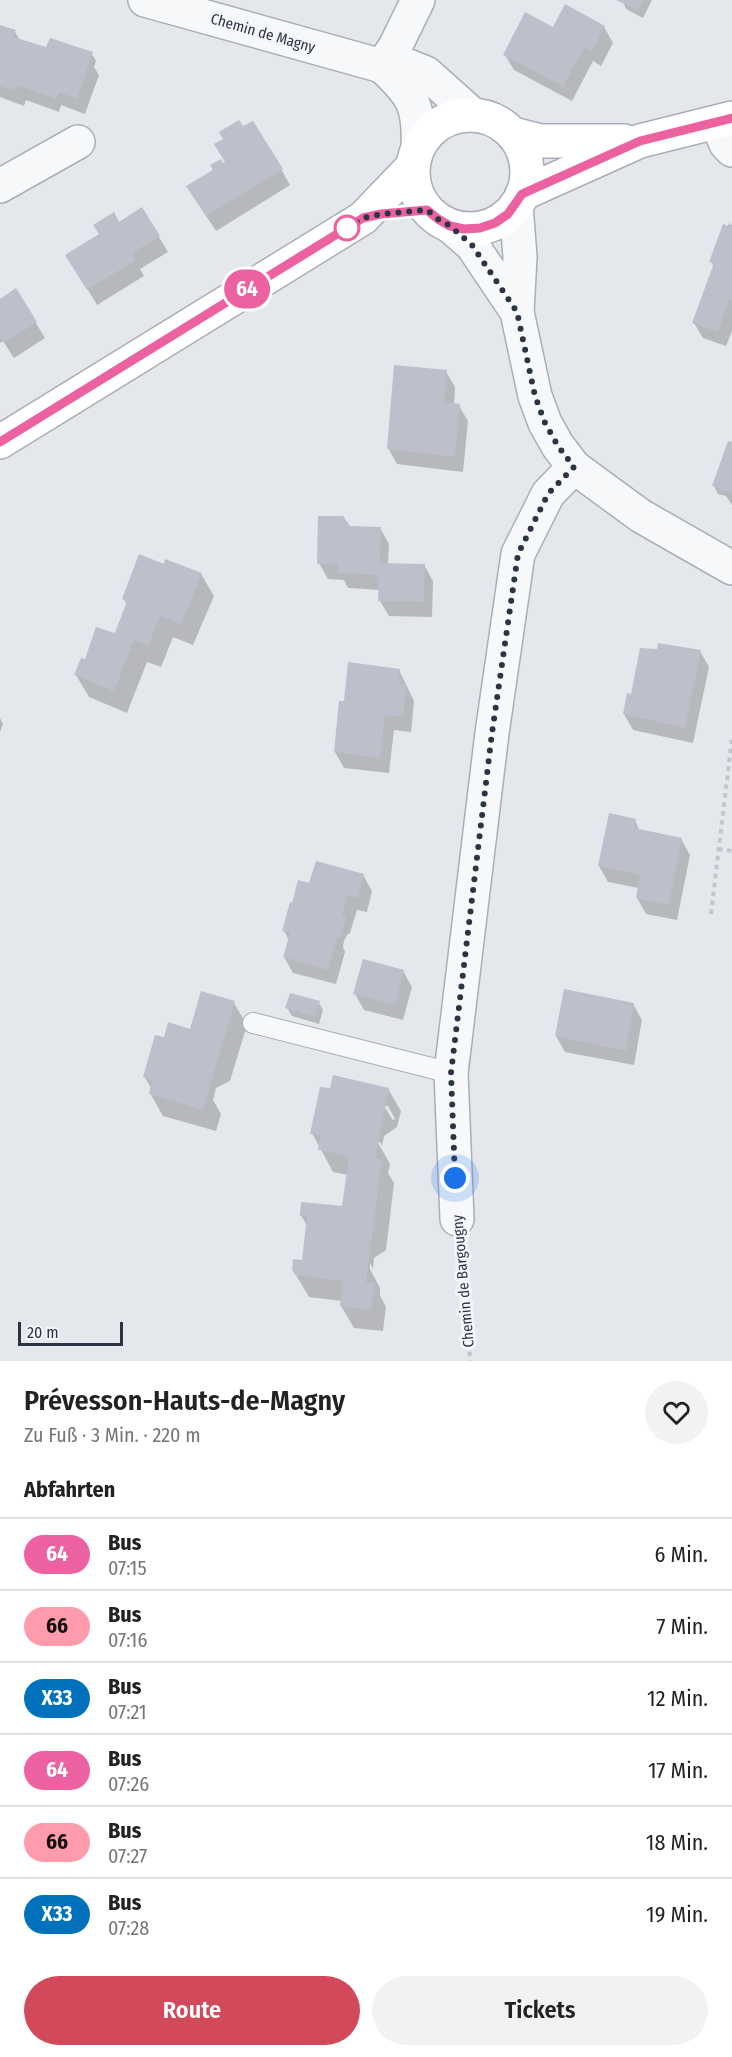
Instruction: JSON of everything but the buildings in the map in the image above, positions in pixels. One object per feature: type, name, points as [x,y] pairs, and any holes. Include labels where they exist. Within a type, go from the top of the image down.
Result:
[{"type":"main road","points":[[0,442],[363,218],[415,157],[428,134],[441,123],[456,116],[473,115],[488,118],[502,124],[513,134],[522,148],[527,179],[519,200],[508,214],[495,223],[480,228],[464,229],[439,218],[381,214],[363,218]]},
{"type":"main road","points":[[513,134],[540,141],[640,141],[727,130]]},
{"type":"main road","points":[[519,200],[640,141]]},
{"type":"main road","points":[[415,157],[414,182],[418,197],[439,218]]},
{"type":"street","name":"Chemin de Magny","points":[[145,0],[382,66],[406,65],[426,73],[473,115]]},
{"type":"street","points":[[382,66],[395,47],[418,0]]},
{"type":"street","name":"Chemin de Magny","points":[[382,66],[405,88],[414,108],[419,123],[415,157]]},
{"type":"street","points":[[0,186],[78,142]]},
{"type":"street","points":[[519,200],[520,257],[517,312],[535,396],[545,423],[558,446],[574,467],[640,516],[732,568]]},
{"type":"street","points":[[439,218],[472,245],[517,312]]},
{"type":"street","name":"Chemin de Bargougny","points":[[457,1220],[451,1073],[492,733],[518,554],[548,494],[574,467]]},
{"type":"lane","points":[[253,1023],[451,1073]]},
{"type":"path","points":[[711,914],[732,738]]},
{"type":"path","points":[[718,849],[732,851]]},
{"type":"path","name":"Chemin de Bargougny","points":[[457,1220],[466,1288],[470,1361]]},
{"type":"bus line","name":"64","points":[[0,442],[363,218],[427,210],[450,226],[464,229],[480,228],[495,223],[508,214],[522,194],[640,141],[732,118]]},
{"type":"route","points":[[347,228],[343,231],[363,218],[427,210],[472,245],[517,312],[535,396],[545,423],[558,446],[574,467],[548,494],[518,554],[492,733],[451,1073],[455,1178]]}]
